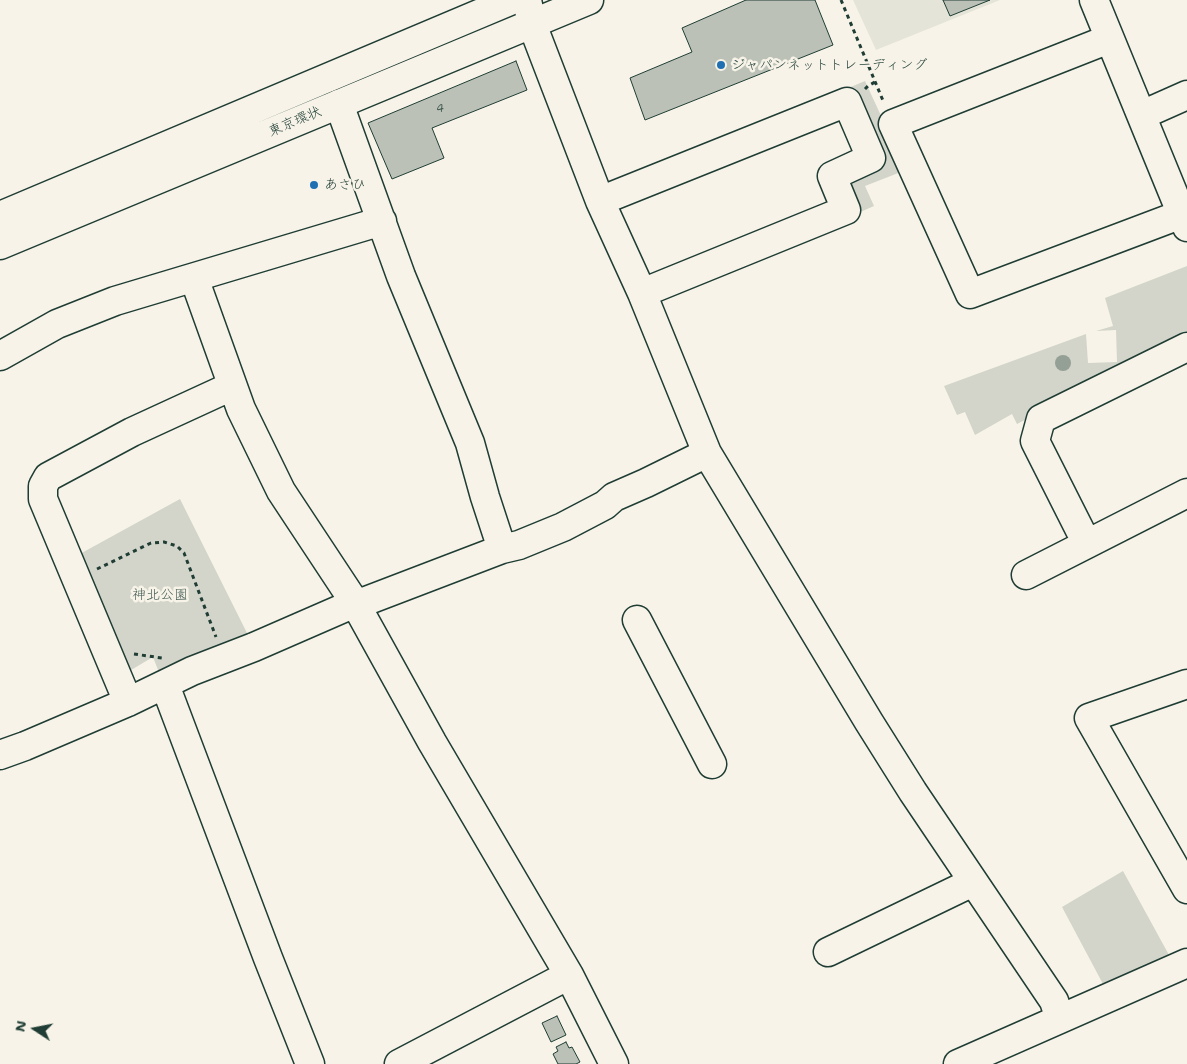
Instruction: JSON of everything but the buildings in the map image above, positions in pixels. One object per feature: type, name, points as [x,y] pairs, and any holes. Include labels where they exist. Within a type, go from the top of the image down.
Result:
[{"type":"main road","name":"東京環状","points":[[0,216],[512,0]]},
{"type":"main road","name":"東京環状","points":[[0,245],[339,104],[529,12],[589,0]]},
{"type":"main road","points":[[1094,0],[1184,221],[970,294],[893,124],[1109,38]]},
{"type":"main road","points":[[529,12],[600,201],[642,293],[708,453],[869,722],[973,882],[1054,1001],[1060,1019]]},
{"type":"main road","points":[[1142,115],[1187,95]]},
{"type":"main road","points":[[600,201],[847,102],[871,158],[832,176],[846,210],[642,293]]},
{"type":"main road","points":[[339,104],[405,285],[470,443],[502,549]]},
{"type":"main road","points":[[0,356],[57,324],[115,301],[382,221]]},
{"type":"main road","points":[[194,278],[241,409],[281,491],[355,603],[432,742],[569,975],[614,1064]]},
{"type":"main road","points":[[1087,544],[1035,441],[1041,419],[1187,347]]},
{"type":"main road","points":[[128,702],[43,499],[43,486],[48,477],[132,432],[232,386]]},
{"type":"main road","points":[[0,755],[26,746],[128,702],[192,671],[355,603],[366,601],[563,527],[605,505],[614,497],[708,453]]},
{"type":"main road","points":[[1026,575],[1187,493]]},
{"type":"main road","points":[[637,620],[712,764]]},
{"type":"main road","points":[[1187,684],[1088,718],[1187,889]]},
{"type":"main road","points":[[165,685],[310,1064]]},
{"type":"main road","points":[[828,952],[973,882]]},
{"type":"main road","points":[[958,1064],[1187,963]]},
{"type":"main road","points":[[399,1064],[569,975]]},
{"type":"path","points":[[840,0],[893,124]]},
{"type":"path","points":[[868,86],[875,82]]},
{"type":"path","points":[[76,579],[151,543],[164,542],[177,546],[184,553],[224,659]]},
{"type":"path","points":[[132,654],[171,659]]},
{"type":"shaded area","points":[[853,0],[1000,0],[876,50]]},
{"type":"green space","points":[[865,81],[906,170],[865,186],[874,206],[858,213],[848,175],[879,162],[846,89]]},
{"type":"green space","points":[[1187,266],[1187,336],[1017,424],[1012,414],[975,435],[965,412],[957,415],[944,386],[1086,334],[1088,363],[1117,362],[1116,330],[1096,331],[1113,326],[1105,298]]},
{"type":"green space","name":"神北公園","points":[[180,499],[248,635],[160,675],[153,657],[126,673],[78,555]]},
{"type":"green space","points":[[1123,871],[1169,955],[1103,984],[1062,907]]},
{"type":"place","name":"ジャパンネットトレーディング","points":[[721,65]]},
{"type":"place","name":"あさひ","points":[[314,185]]}]
